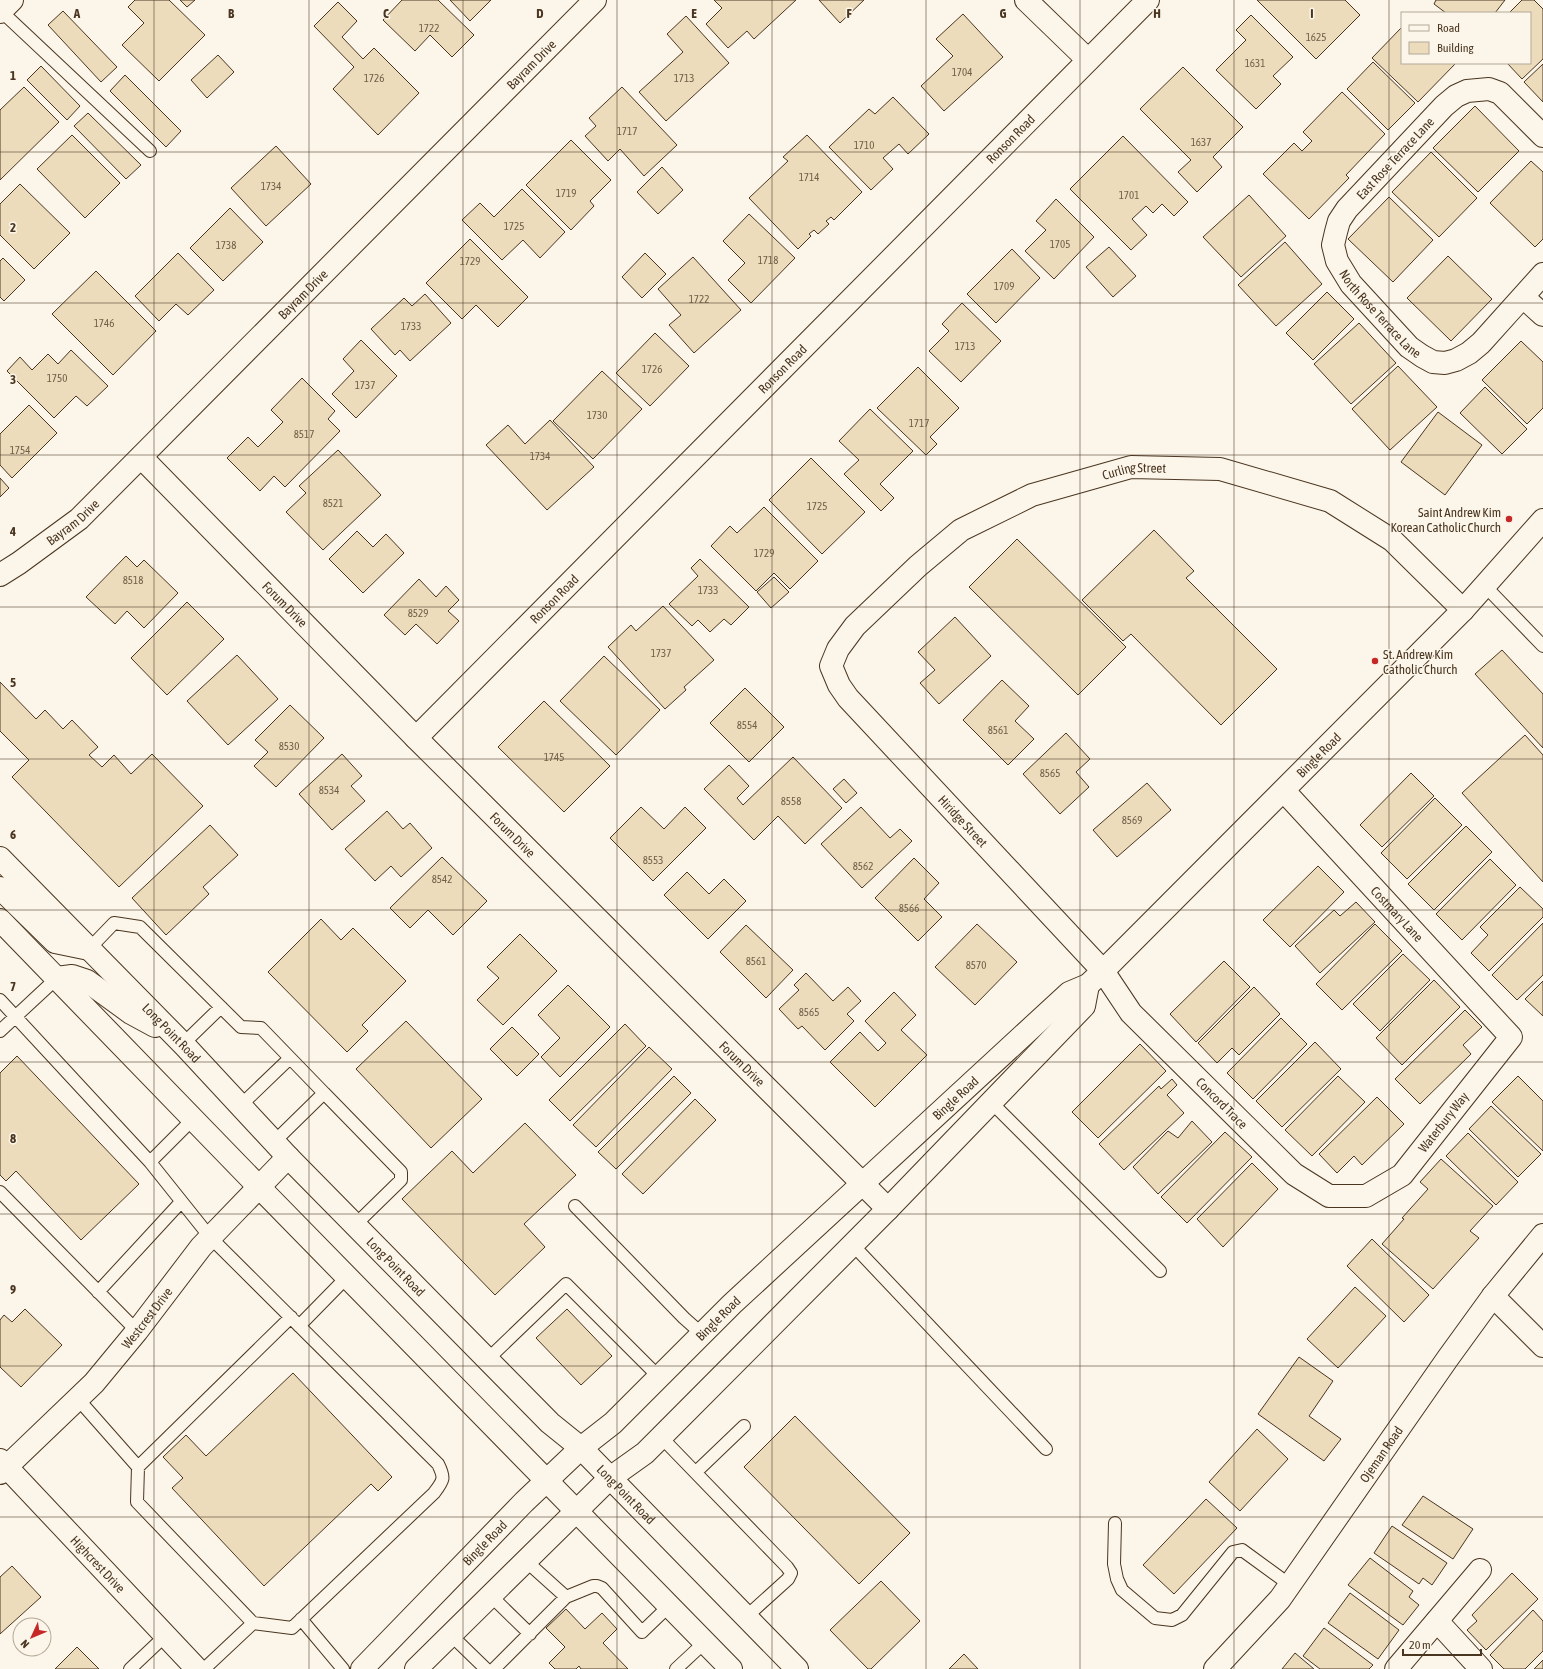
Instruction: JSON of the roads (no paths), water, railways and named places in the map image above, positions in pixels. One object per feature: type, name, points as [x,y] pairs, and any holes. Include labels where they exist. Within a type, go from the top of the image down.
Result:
[{"type":"street","name":"Bayram Drive","points":[[0,575],[79,519],[595,0]]},
{"type":"street","points":[[1026,0],[1088,60]]},
{"type":"street","name":"Ronson Road","points":[[416,738],[1148,0]]},
{"type":"street","name":"East Rose Terrace Lane","points":[[1333,245],[1339,221],[1353,204],[1444,106],[1456,96],[1467,91],[1478,90],[1489,90],[1500,93],[1543,136]]},
{"type":"street","name":"North Rose Terrace Lane","points":[[1333,245],[1336,261],[1351,284],[1408,346],[1433,362],[1445,363],[1456,360],[1469,353],[1481,343],[1522,297]]},
{"type":"street","points":[[1543,274],[1522,297],[1543,315]]},
{"type":"street","name":"Forum Drive","points":[[140,457],[416,738],[888,1209]]},
{"type":"street","name":"Curling Street","points":[[832,666],[838,649],[855,626],[918,566],[961,530],[1032,495],[1131,467],[1220,469],[1330,502],[1392,540],[1463,610]]},
{"type":"street","name":"Bingle Road","points":[[362,1669],[546,1481],[581,1448],[613,1423],[732,1304],[864,1184],[1069,993],[1096,978],[1463,610],[1543,520]]},
{"type":"street","name":"Hiridge Street","points":[[832,666],[839,685],[848,698],[1096,978]]},
{"type":"street","name":"Costmary Lane","points":[[1284,790],[1512,1036]]},
{"type":"street","name":"Long Point Road","points":[[0,858],[178,1040],[355,1225],[550,1423],[581,1448],[797,1669]]},
{"type":"street","points":[[0,888],[54,942],[89,949]]},
{"type":"street","points":[[1,922],[731,1669]]},
{"type":"street","points":[[57,978],[72,976],[87,980],[131,1013],[178,1040]]},
{"type":"street","name":"Bingle Road","points":[[416,1669],[610,1478],[645,1453],[888,1209],[1084,1006],[1096,978]]},
{"type":"street","name":"Concord Trace","points":[[1096,978],[1294,1174],[1329,1196],[1366,1196]]},
{"type":"street","name":"Waterbury Way","points":[[1366,1196],[1402,1175],[1512,1036]]},
{"type":"street","name":"Westcrest Drive","points":[[2,1467],[94,1384],[137,1331],[201,1247],[259,1187],[281,1149]]},
{"type":"street","name":"Ojeman Road","points":[[1218,1668],[1290,1585],[1448,1358],[1493,1296],[1543,1235]]},
{"type":"street","points":[[1493,1296],[1543,1346]]},
{"type":"street","name":"Highcrest Drive","points":[[2,1467],[197,1669]]},
{"type":"street","points":[[1396,1669],[1480,1570]]},
{"type":"street","points":[[1437,1621],[1481,1669]]},
{"type":"lane","points":[[3,8],[150,151]]},
{"type":"lane","points":[[1485,586],[1543,646]]},
{"type":"lane","points":[[89,949],[114,923],[140,927],[241,1027],[261,1028],[401,1172],[401,1180],[355,1225]]},
{"type":"lane","points":[[0,1031],[57,978]]},
{"type":"lane","points":[[0,1000],[150,1162],[210,1238],[295,1321],[438,1464],[443,1474],[442,1482],[434,1493],[292,1628],[253,1623],[136,1502],[138,1467],[295,1321],[347,1277]]},
{"type":"lane","points":[[178,1040],[221,1007]]},
{"type":"lane","points":[[240,1106],[290,1058]]},
{"type":"lane","points":[[281,1149],[324,1093]]},
{"type":"lane","points":[[991,1102],[1160,1271]]},
{"type":"lane","points":[[150,1162],[193,1119]]},
{"type":"lane","points":[[0,1192],[137,1331]]},
{"type":"lane","points":[[98,1292],[182,1202]]},
{"type":"lane","points":[[575,1206],[684,1318],[702,1334]]},
{"type":"lane","points":[[852,1244],[1046,1449]]},
{"type":"lane","points":[[488,1360],[566,1284],[659,1377]]},
{"type":"lane","points":[[78,1399],[138,1467]]},
{"type":"lane","points":[[696,1472],[744,1426]]},
{"type":"lane","points":[[661,1437],[787,1567],[791,1573],[788,1579],[746,1617]]},
{"type":"lane","points":[[1115,1523],[1114,1543],[1117,1579],[1122,1590],[1156,1618],[1172,1620],[1182,1615],[1233,1552],[1242,1550],[1290,1585]]},
{"type":"lane","points":[[526,1560],[566,1597]]},
{"type":"lane","points":[[494,1669],[566,1597],[597,1586],[602,1588],[642,1632],[669,1606]]},
{"type":"lane","points":[[490,1596],[530,1634]]},
{"type":"lane","points":[[301,1619],[343,1669]]},
{"type":"lane","points":[[204,1669],[253,1623]]},
{"type":"lane","points":[[451,1635],[486,1669]]},
{"type":"lane","points":[[130,1669],[165,1636]]},
{"type":"lane","points":[[676,1669],[705,1642]]},
{"type":"place","name":"Saint Andrew Kim Korean Catholic Church","points":[[1509,519]]},
{"type":"place","name":"St. Andrew Kim Catholic Church","points":[[1375,661]]}]
